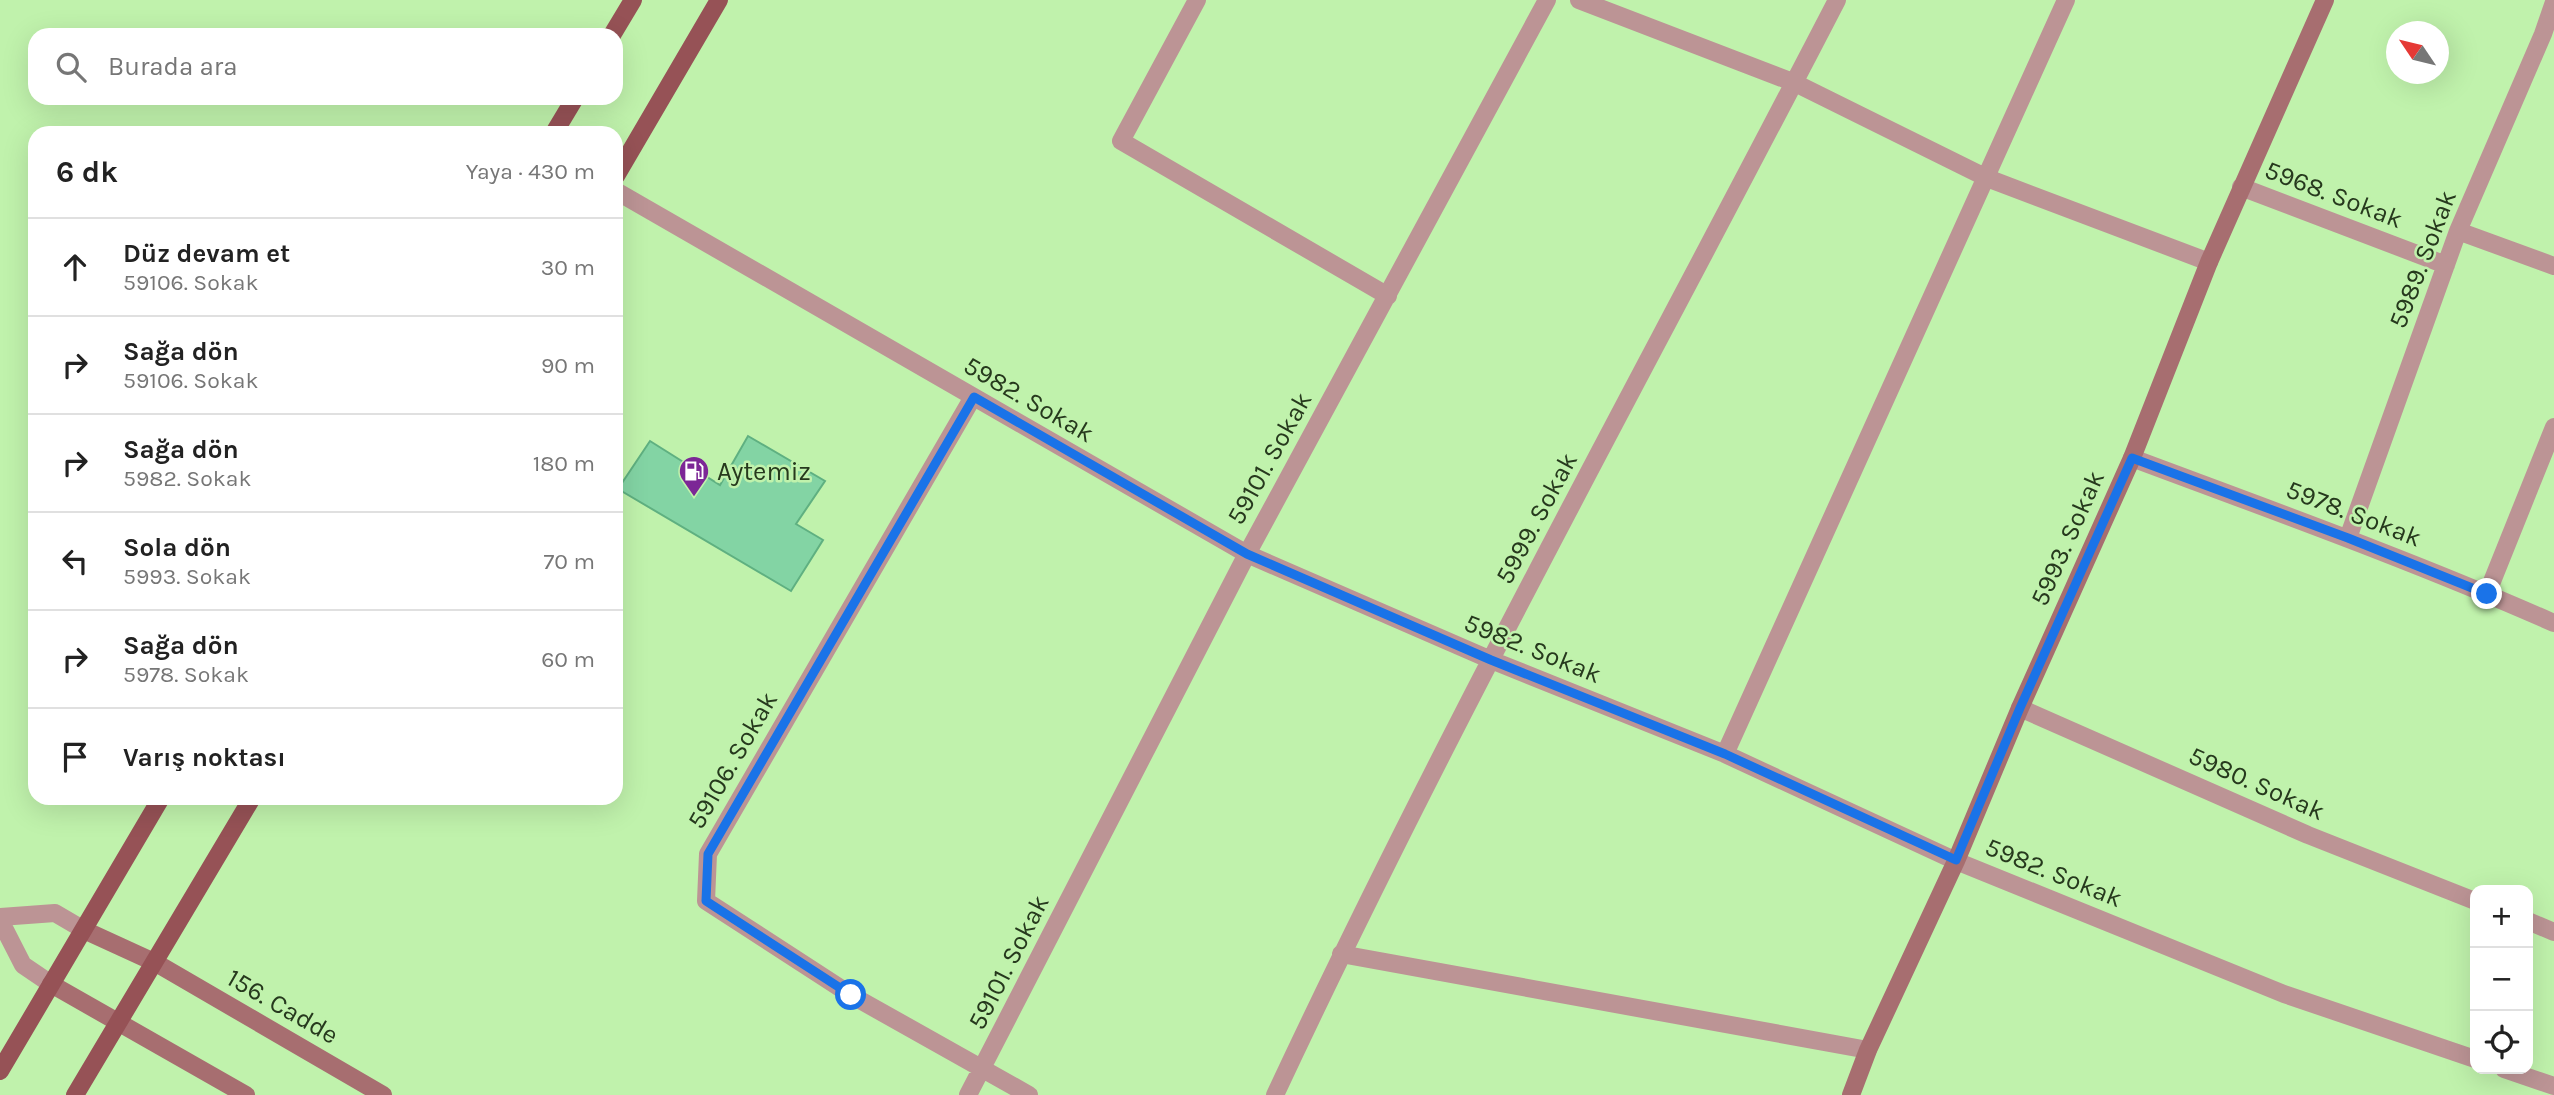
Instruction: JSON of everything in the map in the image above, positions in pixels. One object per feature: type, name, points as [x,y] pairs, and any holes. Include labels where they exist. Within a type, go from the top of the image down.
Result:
[{"type":"main road","points":[[616,28],[633,0]]},
{"type":"main road","points":[[623,164],[719,0]]},
{"type":"main road","points":[[558,126],[571,105]]},
{"type":"main road","points":[[0,1071],[157,805]]},
{"type":"main road","points":[[75,1095],[248,805]]},
{"type":"street","points":[[1197,0],[1121,141],[1388,296]]},
{"type":"street","name":"59101. Sokak","points":[[968,1095],[1247,554],[1548,0]]},
{"type":"street","points":[[1579,0],[1795,83],[1987,178],[2209,262]]},
{"type":"street","name":"5999. Sokak","points":[[1275,1095],[1341,954],[1491,660],[1838,0]]},
{"type":"street","points":[[1725,754],[2066,0]]},
{"type":"street","name":"5993. Sokak","points":[[1851,1095],[1868,1050],[1956,860],[2020,708],[2132,458],[2209,262],[2325,0]]},
{"type":"street","name":"5989. Sokak","points":[[2348,538],[2458,231],[2543,34],[2554,2]]},
{"type":"street","name":"5968. Sokak","points":[[2241,187],[2446,265]]},
{"type":"street","name":"5982. Sokak","points":[[623,195],[1247,554],[1491,660],[1725,754],[1956,860],[2284,995],[2470,1057]]},
{"type":"street","points":[[2458,231],[2554,267]]},
{"type":"street","name":"59106. Sokak","points":[[974,397],[708,854],[706,901],[851,995],[1029,1095]]},
{"type":"street","points":[[2487,594],[2554,427]]},
{"type":"street","name":"5978. Sokak","points":[[2132,458],[2348,538],[2554,623]]},
{"type":"street","name":"5980. Sokak","points":[[2020,708],[2308,835],[2470,899]]},
{"type":"street","points":[[83,930],[55,913],[0,918],[23,965],[51,984],[246,1095]]},
{"type":"street","points":[[2533,923],[2554,932]]},
{"type":"street","name":"156. Cadde","points":[[83,930],[156,963],[383,1095]]},
{"type":"street","points":[[1341,954],[1868,1050]]},
{"type":"street","points":[[2519,1074],[2554,1086]]},
{"type":"building","points":[[748,436],[825,481],[796,524],[823,540],[791,591],[623,492],[623,482],[650,441],[720,485]]},
{"type":"place","name":"Aytemiz","points":[[694,498]]},
{"type":"route","points":[[851,995],[706,901],[708,854],[974,397],[1247,554],[1491,660],[1725,754],[1956,860],[2020,708],[2132,458],[2348,538],[2487,594]]}]
